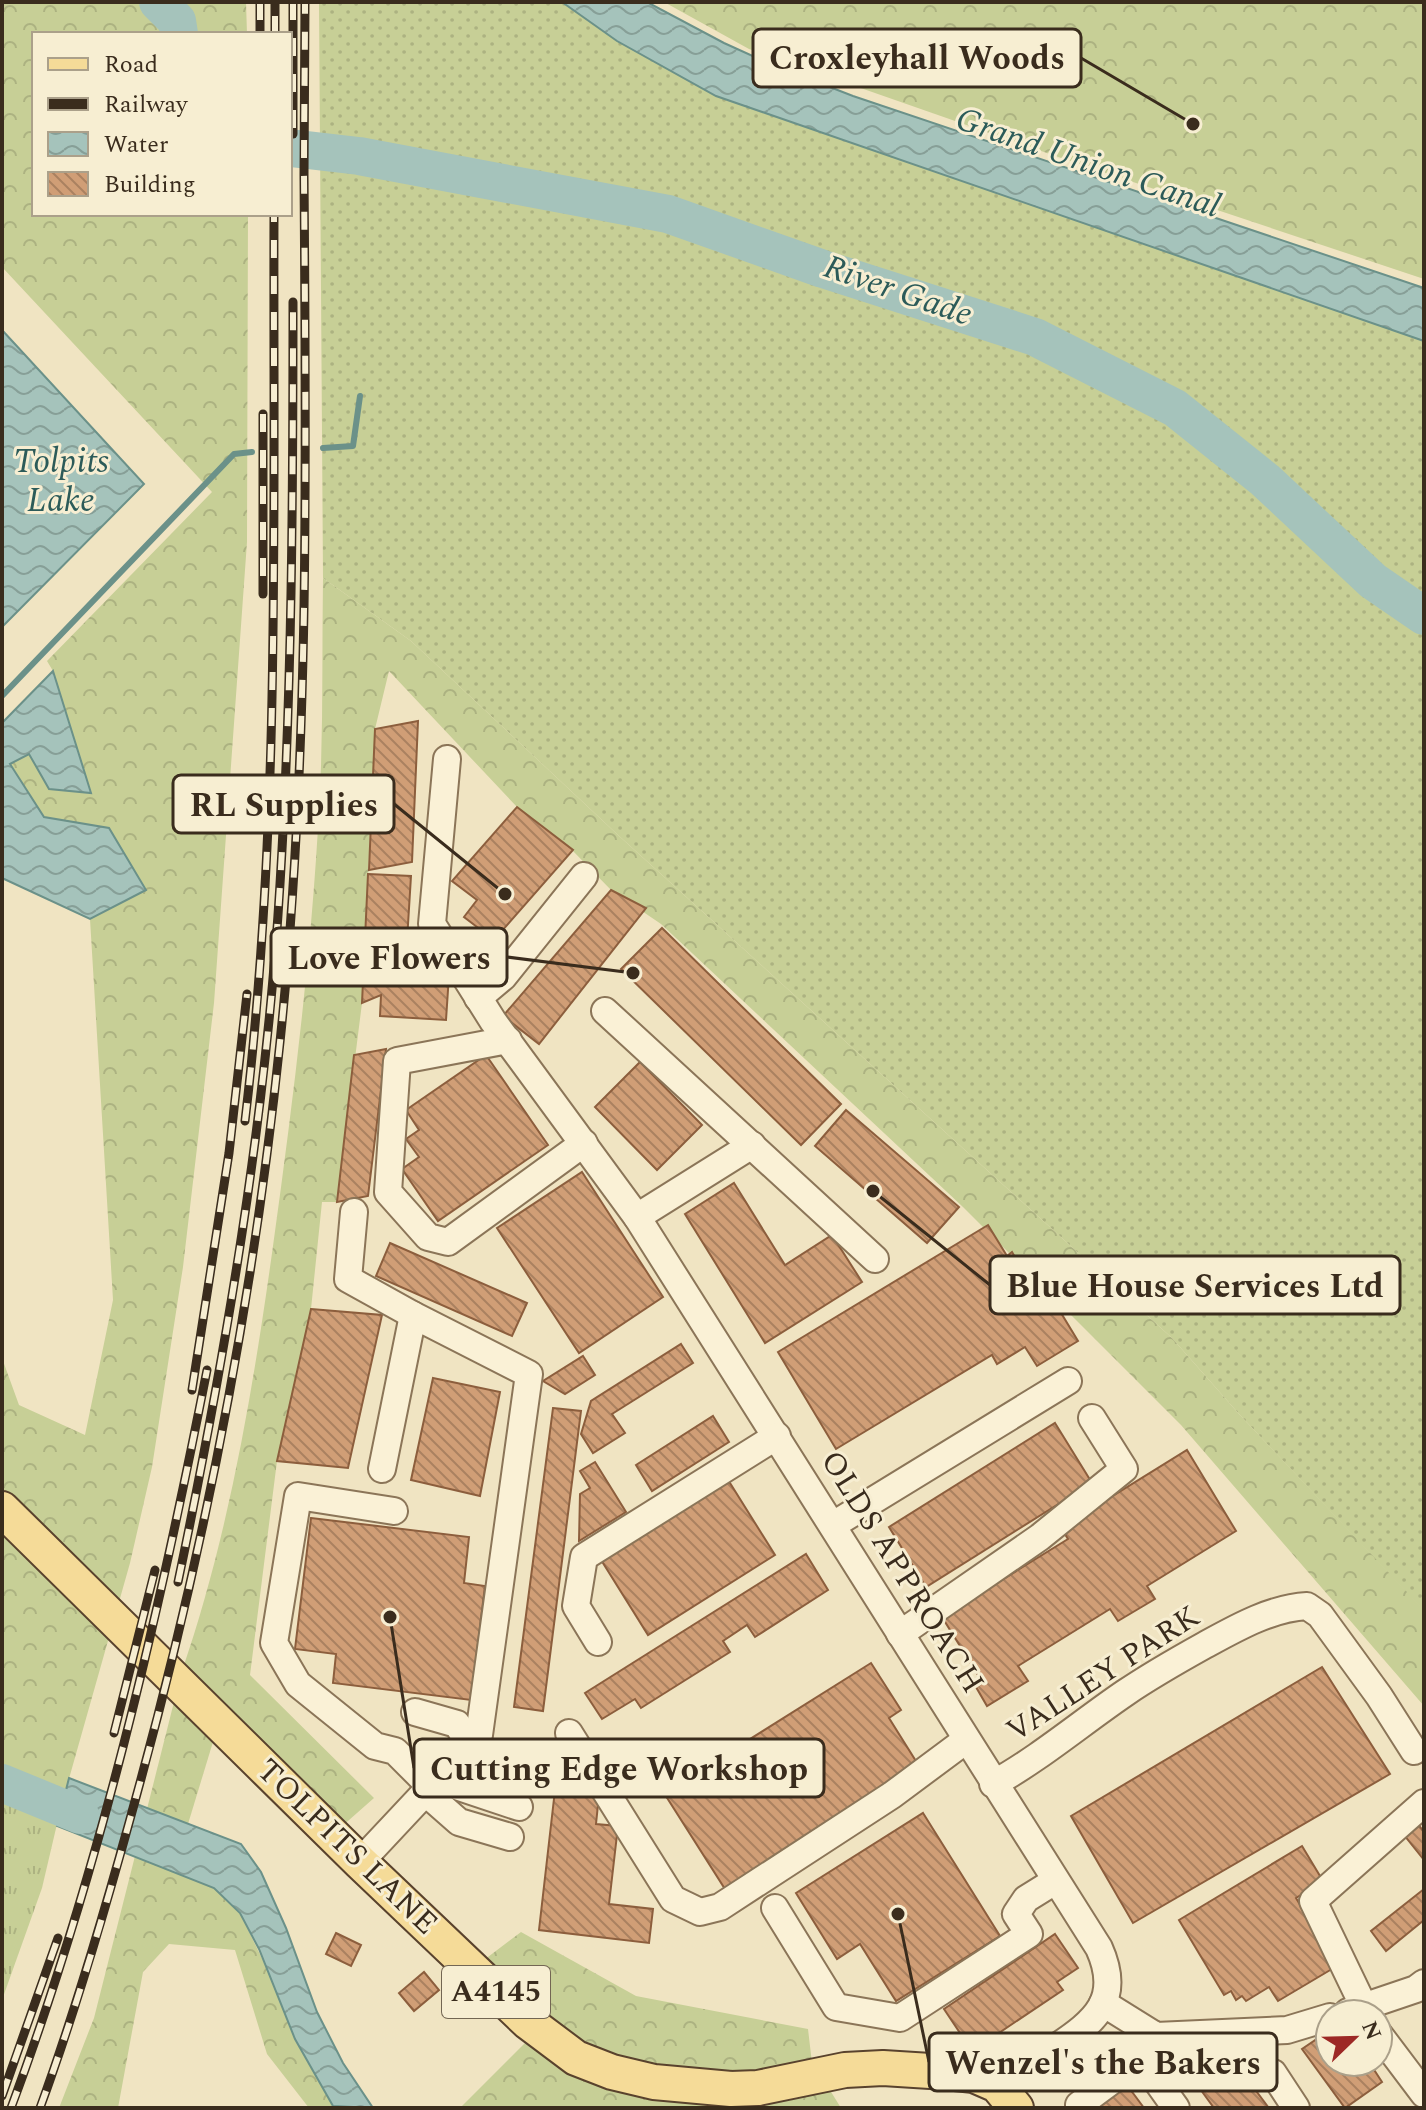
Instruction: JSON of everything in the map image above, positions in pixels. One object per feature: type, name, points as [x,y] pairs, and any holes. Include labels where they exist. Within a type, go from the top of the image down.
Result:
[{"type":"main road","name":"TOLPITS LANE","points":[[2,1509],[360,1862],[528,2022],[576,2058],[612,2072],[731,2099],[758,2088],[845,2070],[883,2068],[974,2075],[1007,2096]]},
{"type":"street","name":"OLDS APPROACH","points":[[447,759],[432,924],[478,998],[637,1217],[1099,1948],[1105,1963],[1108,1987],[1103,2003]]},
{"type":"street","points":[[478,998],[503,977],[584,876]]},
{"type":"street","points":[[605,1011],[875,1259]]},
{"type":"street","points":[[508,1040],[397,1061],[388,1192],[428,1237],[448,1242],[584,1143]]},
{"type":"street","points":[[637,1217],[752,1145]]},
{"type":"street","points":[[354,1212],[348,1279],[529,1374],[479,1735],[360,1862]]},
{"type":"street","points":[[382,1469],[413,1315]]},
{"type":"street","points":[[833,1525],[1068,1381]]},
{"type":"street","points":[[900,1634],[1040,1537],[1124,1469],[1092,1418]]},
{"type":"street","points":[[598,1642],[576,1606],[584,1557],[777,1436]]},
{"type":"street","points":[[394,1511],[298,1496],[274,1643],[298,1684],[375,1746],[395,1751],[432,1787],[459,1822],[510,1837]]},
{"type":"street","name":"VALLEY PARK","points":[[993,1784],[1027,1765],[1126,1692],[1183,1657],[1244,1625],[1290,1607],[1307,1606],[1320,1615],[1414,1751]]},
{"type":"street","points":[[415,1712],[457,1724],[470,1745],[527,1766]]},
{"type":"street","points":[[569,1733],[673,1899],[700,1912],[720,1907],[734,1899],[892,1795],[966,1740]]},
{"type":"street","points":[[432,1787],[519,1807]]},
{"type":"street","points":[[1348,1998],[1313,1901],[1424,1803]]},
{"type":"street","points":[[775,1908],[836,2007],[900,2018],[1029,1934],[1016,1914],[1026,1899],[1055,1881]]},
{"type":"street","points":[[1389,1998],[1416,1989],[1424,1983]]},
{"type":"street","points":[[1007,2096],[1091,2023],[1103,2003],[1156,2036],[1287,2030],[1314,2022]]},
{"type":"street","points":[[1394,2054],[1424,2094]]},
{"type":"street","points":[[1079,2105],[1141,2059],[1176,2108]]},
{"type":"street","points":[[1273,2073],[1296,2108]]},
{"type":"green space","points":[[2,2],[246,2],[247,32],[32,32],[32,216],[248,216],[247,542],[214,1003],[183,1267],[152,1467],[130,1563],[61,1807],[2,1783],[2,1358],[19,1405],[85,1435],[113,1300],[90,919],[146,890],[109,828],[44,817],[10,763],[29,754],[53,671],[47,661],[212,492],[2,267]]},
{"type":"green space","points":[[319,2],[562,2],[716,96],[1424,341],[1424,1611],[1172,1338],[618,835],[411,641],[323,578]]},
{"type":"green space","points":[[664,2],[1424,2],[1424,279],[1067,160],[749,49]]},
{"type":"green space","points":[[323,578],[411,641],[618,835],[1172,1338],[1239,1414],[1424,1610],[1424,1706],[1181,1425],[963,1207],[661,924],[611,890],[572,850],[517,807],[389,671],[375,729],[362,1003],[337,1202],[322,1202],[311,1309],[277,1461],[250,1675],[374,1798],[340,1828],[182,1671],[213,1567],[238,1461],[265,1300],[289,1126],[309,946],[318,826]]},
{"type":"green space","points":[[176,1694],[216,1732],[188,1824],[147,1809]]},
{"type":"green space","points":[[2,1783],[61,1807],[42,1888],[2,2000]]},
{"type":"green space","points":[[135,1856],[214,1888],[240,1913],[334,2108],[309,2108],[267,2054],[235,1950],[169,1944],[143,1972],[118,2108],[59,2108],[94,2018]]},
{"type":"green space","points":[[521,1932],[636,1996],[808,2029],[812,2063],[764,2077],[637,2066],[582,2047],[480,1963]]},
{"type":"green space","points":[[532,2036],[551,2057],[828,2087],[841,2108],[460,2108]]},
{"type":"water","points":[[562,2],[647,2],[724,43],[853,96],[1424,288],[1424,341],[716,96],[617,41]]},
{"type":"water","name":"Tolpits Lake","points":[[2,330],[144,484],[2,627]]},
{"type":"water","points":[[53,671],[91,793],[49,789],[29,754],[10,764],[44,817],[109,828],[146,890],[90,919],[2,878],[2,723]]},
{"type":"water","points":[[69,1778],[241,1844],[261,1872],[286,1928],[317,2012],[343,2063],[373,2108],[333,2106],[295,2039],[259,1949],[240,1913],[214,1888],[57,1826]]},
{"type":"building","points":[[418,721],[412,862],[369,870],[375,729]]},
{"type":"building","points":[[517,807],[573,850],[494,940],[464,917],[477,900],[452,881]]},
{"type":"building","points":[[368,874],[411,876],[405,973],[449,975],[446,1020],[380,1016],[381,995],[362,1003]]},
{"type":"building","points":[[611,890],[646,908],[539,1044],[503,1016]]},
{"type":"building","points":[[662,928],[841,1104],[801,1145],[621,969]]},
{"type":"building","points":[[386,1049],[368,1196],[337,1202],[354,1055]]},
{"type":"building","points":[[486,1055],[548,1145],[438,1221],[402,1169],[419,1157],[406,1139],[419,1130],[406,1110]]},
{"type":"building","points":[[640,1062],[702,1125],[657,1170],[595,1107]]},
{"type":"building","points":[[846,1110],[959,1207],[927,1243],[815,1146]]},
{"type":"building","points":[[582,1172],[663,1297],[579,1353],[497,1228]]},
{"type":"building","points":[[734,1183],[785,1265],[832,1235],[862,1282],[765,1343],[685,1214]]},
{"type":"building","points":[[988,1225],[1007,1256],[1012,1252],[1032,1286],[1041,1280],[1078,1341],[1037,1366],[1025,1347],[997,1364],[992,1355],[836,1449],[778,1352]]},
{"type":"building","points":[[390,1243],[527,1303],[512,1336],[376,1276]]},
{"type":"building","points":[[311,1309],[382,1315],[348,1468],[277,1461]]},
{"type":"building","points":[[681,1344],[693,1363],[612,1414],[625,1433],[593,1453],[581,1434],[591,1401]]},
{"type":"building","points":[[583,1356],[595,1375],[565,1394],[543,1381]]},
{"type":"building","points":[[433,1378],[500,1392],[480,1496],[411,1480]]},
{"type":"building","points":[[553,1408],[581,1411],[543,1711],[514,1707]]},
{"type":"building","points":[[713,1416],[729,1442],[652,1491],[636,1465]]},
{"type":"building","points":[[1055,1423],[1092,1483],[926,1587],[889,1527]]},
{"type":"building","points":[[1187,1450],[1236,1531],[1147,1586],[1155,1599],[1118,1621],[1110,1609],[1018,1666],[1028,1681],[987,1706],[976,1687],[983,1683],[942,1617],[1068,1539],[1061,1528]]},
{"type":"building","points":[[595,1462],[626,1512],[579,1541],[580,1494],[590,1488],[580,1471]]},
{"type":"building","points":[[725,1475],[775,1555],[648,1635],[598,1555]]},
{"type":"building","points":[[311,1518],[469,1537],[464,1583],[485,1586],[471,1700],[333,1683],[336,1654],[295,1649]]},
{"type":"building","points":[[806,1554],[828,1590],[755,1637],[747,1625],[723,1641],[730,1652],[641,1708],[635,1699],[602,1719],[585,1693]]},
{"type":"building","points":[[871,1663],[901,1710],[889,1718],[919,1766],[725,1889],[664,1793]]},
{"type":"building","points":[[1322,1667],[1390,1774],[1133,1923],[1071,1816]]},
{"type":"building","points":[[555,1790],[599,1795],[596,1824],[618,1826],[609,1904],[653,1909],[649,1943],[539,1930]]},
{"type":"building","points":[[923,1813],[1000,1936],[896,2001],[860,1944],[837,1959],[796,1893]]},
{"type":"building","points":[[1418,1824],[1424,1832],[1424,1860],[1404,1835]]},
{"type":"building","points":[[1302,1846],[1323,1881],[1296,1898],[1337,1966],[1278,2001],[1269,1987],[1246,2001],[1242,1996],[1236,2000],[1231,1991],[1224,1995],[1179,1920]]},
{"type":"building","points":[[1424,1889],[1424,1920],[1386,1951],[1371,1931]]},
{"type":"building","points":[[336,1933],[361,1945],[351,1966],[326,1954]]},
{"type":"building","points":[[1055,1934],[1078,1968],[1057,1982],[1063,1990],[972,2051],[944,2009]]},
{"type":"building","points":[[424,1972],[439,1990],[414,2011],[399,1993]]},
{"type":"building","points":[[1314,2041],[1314,2065],[1302,2049]]},
{"type":"building","points":[[1225,2049],[1268,2107],[1214,2108],[1190,2075]]},
{"type":"building","points":[[1323,2078],[1379,2078],[1382,2082],[1345,2108]]},
{"type":"building","points":[[1127,2085],[1144,2108],[1096,2108]]},
{"type":"waterway","name":"River Gade","points":[[158,2],[177,21],[179,32]]},
{"type":"waterway","name":"River Gade","points":[[292,148],[359,156],[668,214],[823,269],[1035,337],[1175,408],[1265,480],[1373,581],[1424,616]]},
{"type":"waterway","points":[[323,448],[353,446],[360,396]]},
{"type":"waterway","points":[[2,696],[234,454],[252,452]]},
{"type":"waterway","points":[[2,1783],[80,1815]]},
{"type":"railway","points":[[260,2],[260,32]]},
{"type":"railway","points":[[275,2],[275,32]]},
{"type":"railway","points":[[293,2],[293,134]]},
{"type":"railway","points":[[40,2108],[104,1910],[185,1606],[241,1326],[269,1137],[290,934],[301,717],[305,500],[305,2]]},
{"type":"railway","points":[[245,1121],[257,1008],[270,782],[274,216]]},
{"type":"railway","points":[[178,1582],[242,1235],[274,972],[289,666],[293,302]]},
{"type":"railway","points":[[263,414],[263,594]]},
{"type":"railway","points":[[192,1390],[229,1153],[247,994]]},
{"type":"railway","points":[[11,2108],[72,1927],[124,1743],[168,1557],[207,1370]]},
{"type":"railway","points":[[114,1733],[155,1570]]},
{"type":"railway","points":[[2,2096],[58,1938]]},
{"type":"place","name":"Croxleyhall Woods","points":[[1193,124]]},
{"type":"place","name":"RL Supplies","points":[[505,894]]},
{"type":"place","name":"Love Flowers","points":[[633,973]]},
{"type":"place","name":"Blue House Services Ltd","points":[[873,1191]]},
{"type":"place","name":"Cutting Edge Workshop","points":[[390,1617]]},
{"type":"place","name":"Wenzel's the Bakers","points":[[898,1914]]},
{"type":"water label","name":"Grand Union Canal","points":[[1088,163]]}]
